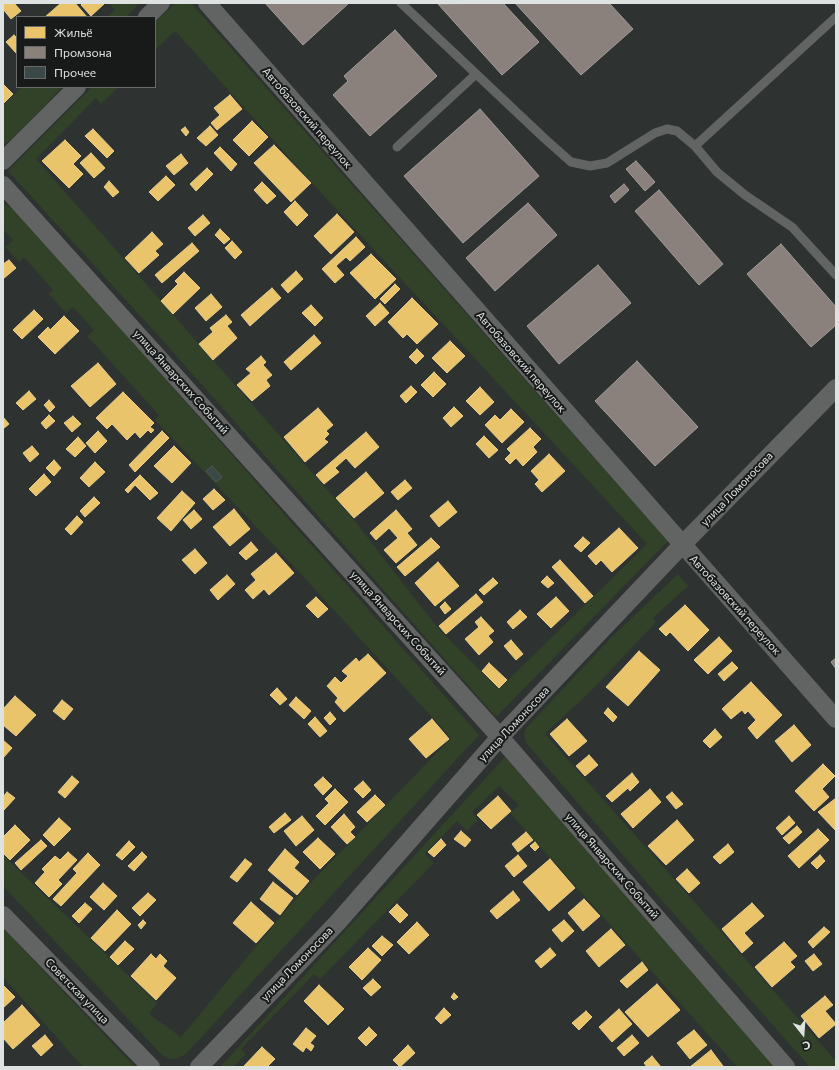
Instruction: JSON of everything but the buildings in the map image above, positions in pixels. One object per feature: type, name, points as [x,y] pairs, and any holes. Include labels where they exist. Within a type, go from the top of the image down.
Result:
[{"type":"street","points":[[148,16],[161,3]]},
{"type":"street","name":"Автобазовский переулок","points":[[207,3],[836,719]]},
{"type":"street","points":[[3,161],[76,88]]},
{"type":"street","name":"улица Январских Событий","points":[[3,185],[500,737],[786,1067]]},
{"type":"street","name":"улица Ломоносова","points":[[199,1067],[338,922],[500,737],[682,545],[836,388]]},
{"type":"street","name":"Советская улица","points":[[3,915],[151,1067]]},
{"type":"lane","points":[[401,3],[571,162],[590,166],[607,163],[648,137],[667,130],[677,132],[694,146],[716,172],[745,195],[792,227],[836,275]]},
{"type":"lane","points":[[694,146],[836,18]]},
{"type":"lane","points":[[397,147],[476,74]]},
{"type":"green space","points":[[109,3],[139,3],[128,16],[108,16],[115,10]]},
{"type":"green space","points":[[175,3],[191,3],[668,541],[496,717],[165,343],[8,171],[91,88],[117,88],[101,104],[96,98],[36,159],[354,520],[437,627],[499,689],[647,544],[313,184],[175,31],[156,49],[156,22]]},
{"type":"green space","points":[[21,88],[61,88],[14,138],[3,144],[3,105]]},
{"type":"green space","points":[[3,203],[17,211],[479,735],[186,1054],[177,1059],[170,1059],[162,1055],[3,886],[3,855],[157,1003],[149,1014],[181,1037],[297,897],[451,738],[299,572],[155,420],[159,415],[87,336],[94,330],[73,307],[66,313],[49,294],[53,290],[24,257],[19,262],[5,247],[13,240],[3,229]]},
{"type":"green space","points":[[678,574],[688,586],[653,618],[656,622],[592,690],[545,734],[836,1061],[836,1067],[810,1067],[673,913],[526,743],[524,735],[526,728],[612,637]]},
{"type":"green space","points":[[505,757],[775,1067],[737,1067],[510,813],[519,805],[499,786],[472,812],[478,820],[467,831],[457,821],[425,854],[434,863],[320,979],[314,974],[241,1049],[246,1054],[233,1067],[220,1067]]},
{"type":"green space","points":[[3,928],[135,1067],[83,1067],[3,977]]}]
